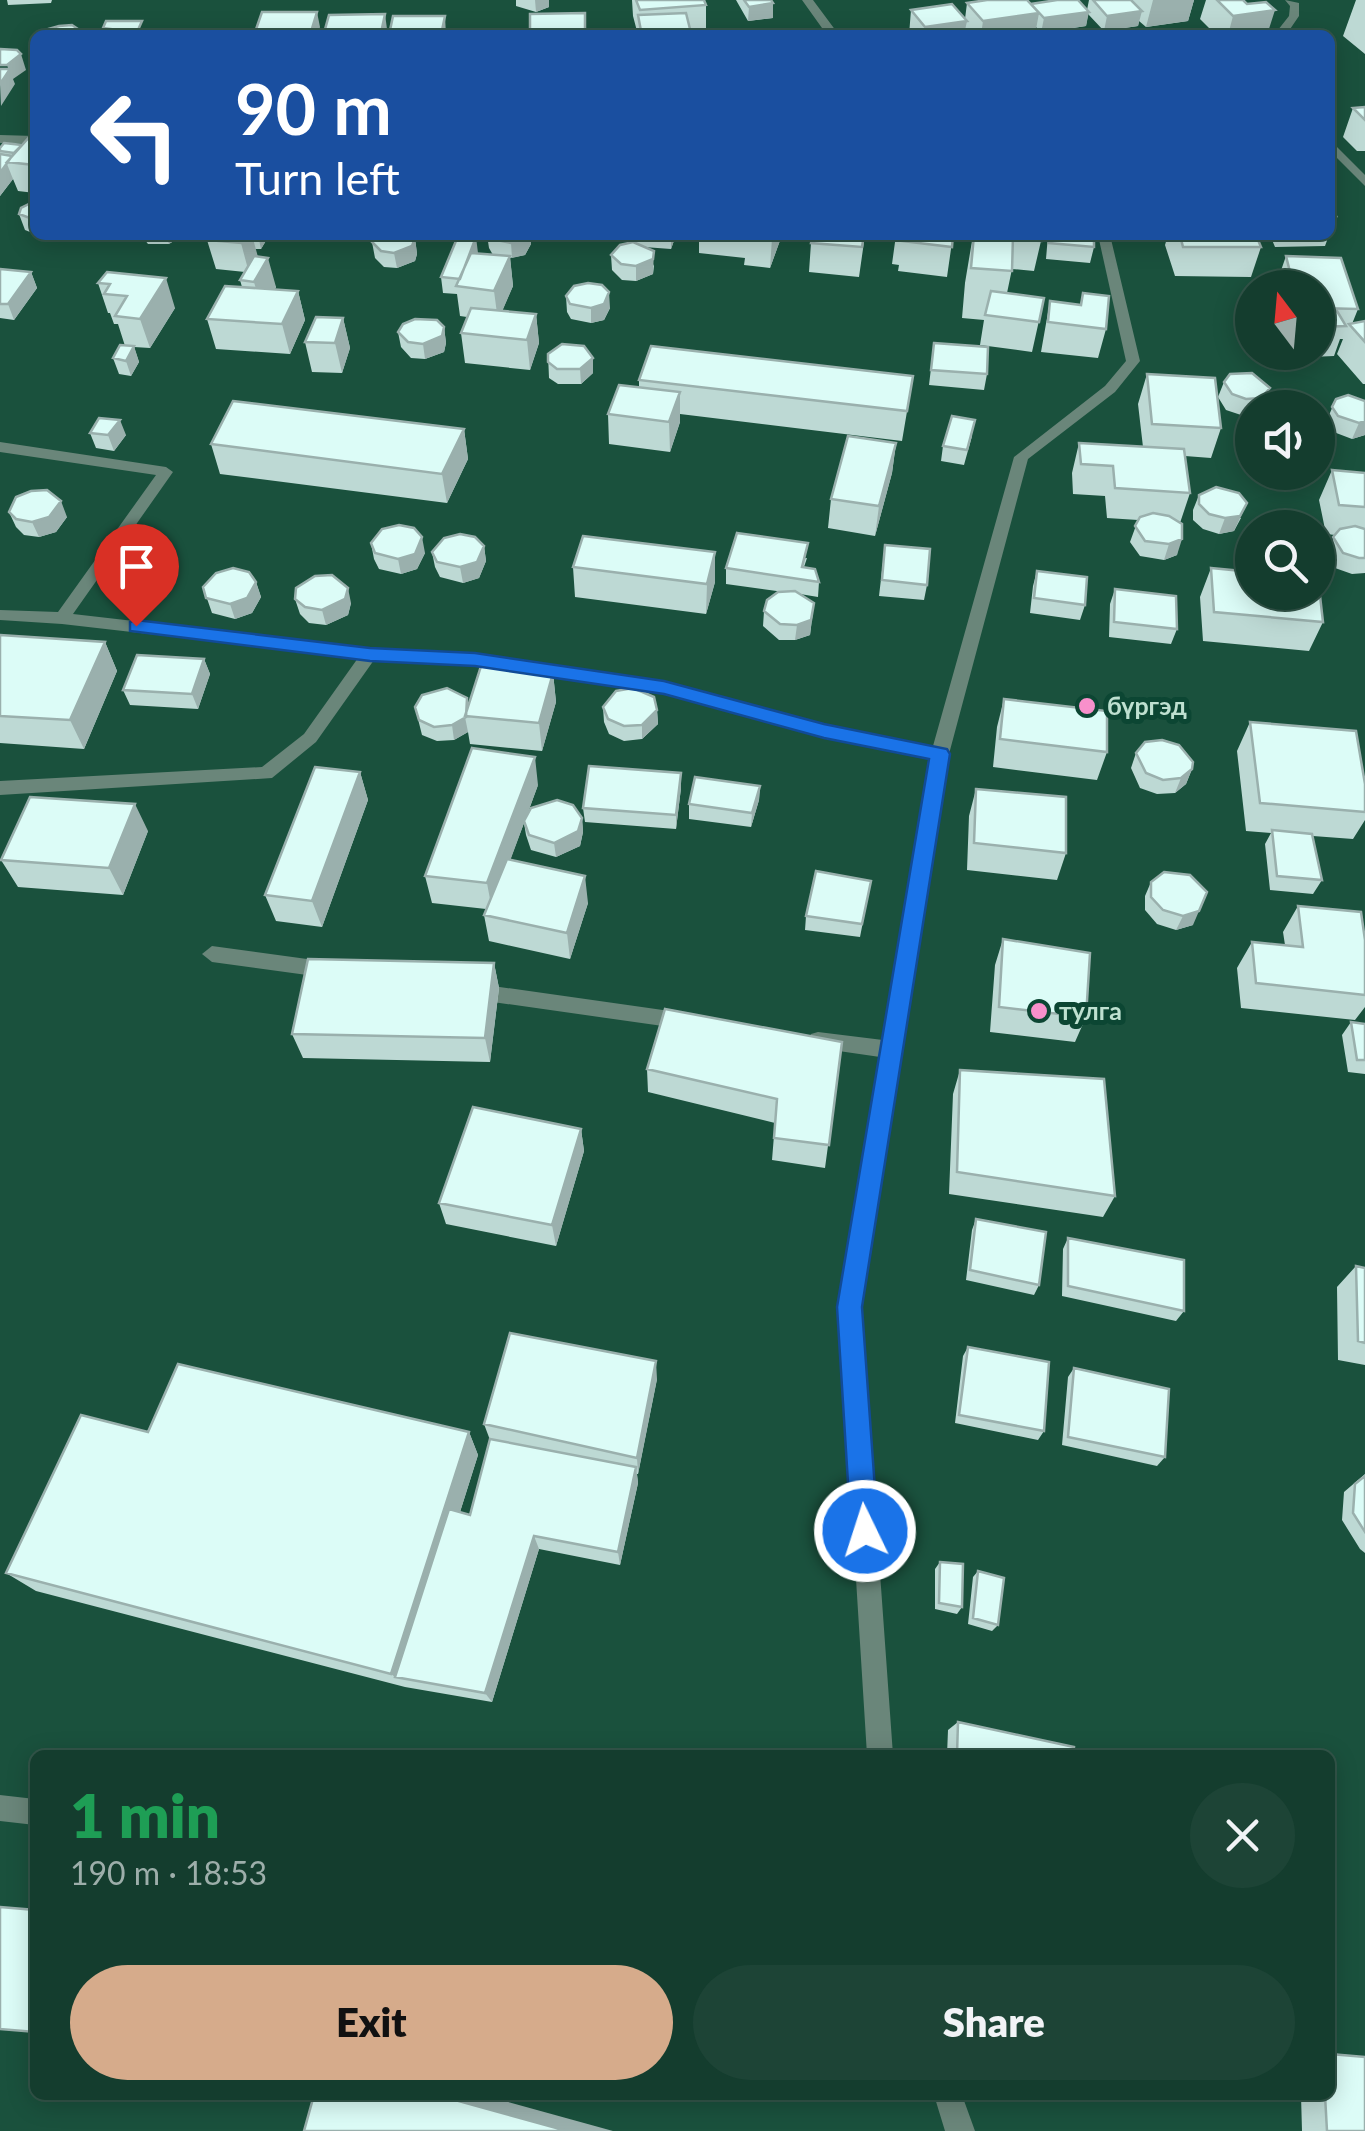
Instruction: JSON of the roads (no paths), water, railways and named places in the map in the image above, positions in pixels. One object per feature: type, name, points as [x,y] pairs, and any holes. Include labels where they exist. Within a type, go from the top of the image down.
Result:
[{"type":"street","points":[[806,0],[829,30]]},
{"type":"street","points":[[1284,30],[1294,16],[1295,5],[1290,0]]},
{"type":"street","points":[[0,139],[30,140]]},
{"type":"street","points":[[1335,151],[1365,182]]},
{"type":"street","points":[[880,1750],[850,1307],[940,754],[1021,457],[1110,389],[1133,361],[1105,240]]},
{"type":"street","points":[[0,447],[166,472],[62,618]]},
{"type":"street","points":[[0,615],[62,618],[370,654],[475,660],[664,687],[824,731],[940,754]]},
{"type":"street","points":[[0,788],[266,774],[310,738],[370,654]]},
{"type":"street","points":[[212,954],[348,973]]},
{"type":"street","points":[[445,987],[716,1025]]},
{"type":"street","points":[[794,1036],[891,1050]]},
{"type":"street","points":[[0,1808],[30,1811]]},
{"type":"street","points":[[950,2100],[960,2131]]},
{"type":"place","name":"бүргэд","points":[[1087,706]]},
{"type":"place","name":"тулга","points":[[1039,1011]]}]
